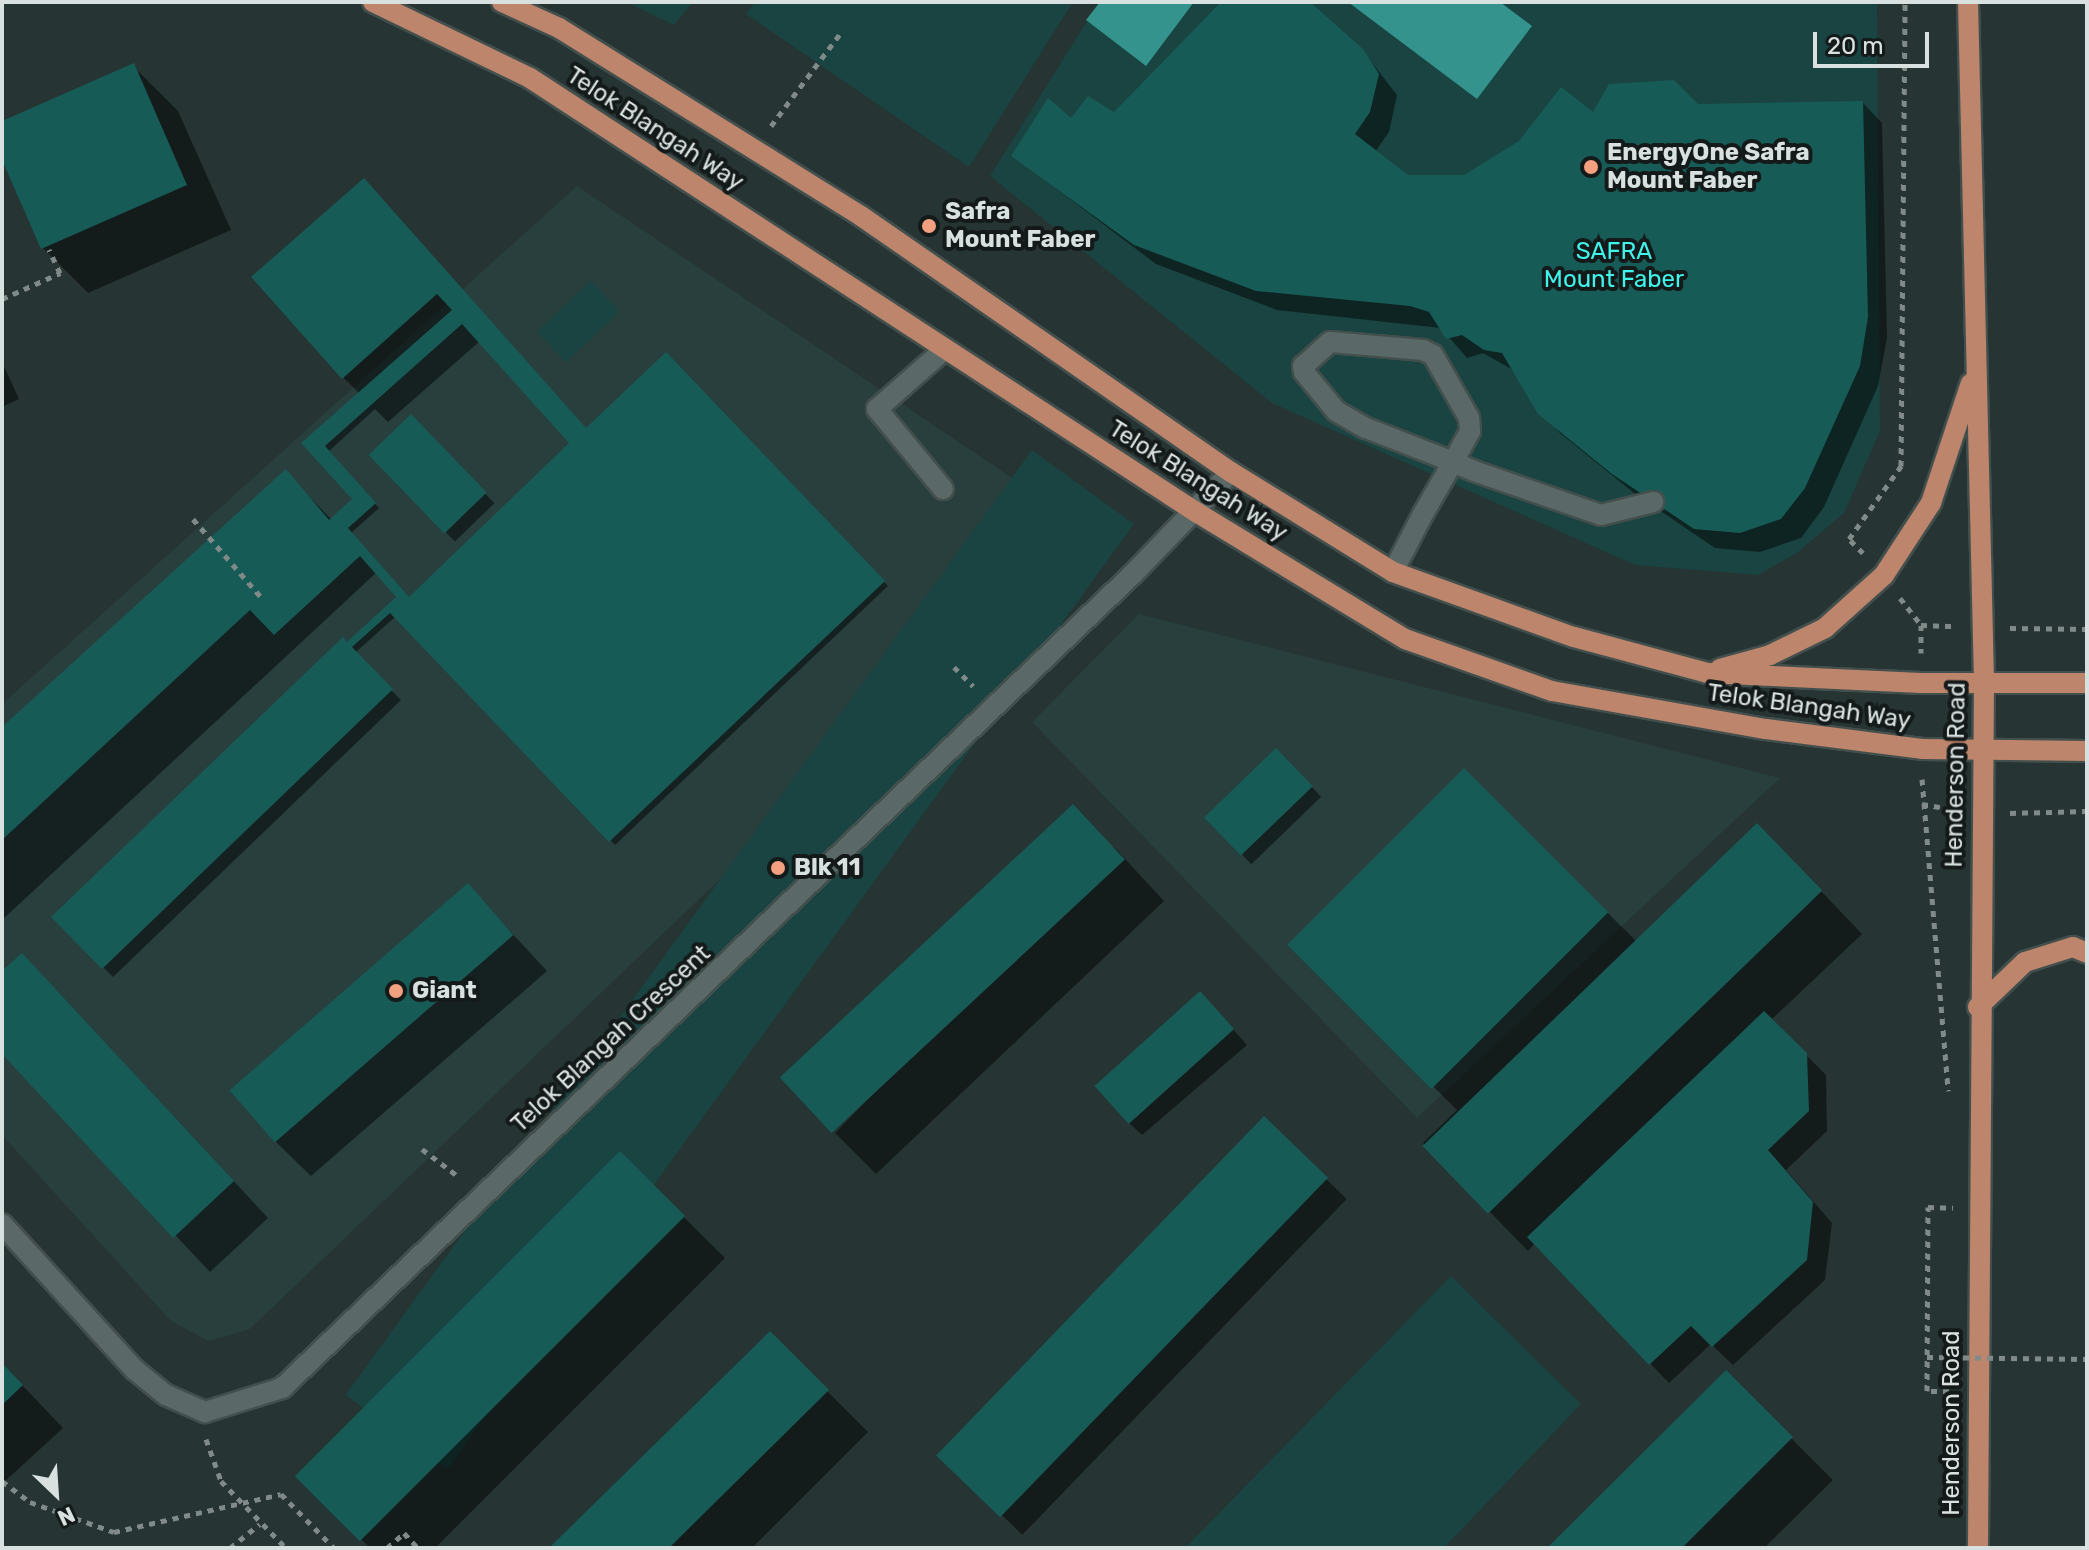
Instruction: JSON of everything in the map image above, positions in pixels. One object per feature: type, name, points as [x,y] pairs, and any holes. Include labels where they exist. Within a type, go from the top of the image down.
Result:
[{"type":"main road","name":"Telok Blangah Way","points":[[373,2],[530,78],[1196,512],[1405,639],[1552,691],[1766,729],[1983,752],[2087,751]]},
{"type":"main road","name":"Telok Blangah Way","points":[[502,2],[559,28],[861,216],[1231,472],[1393,572],[1574,637],[1707,673],[1984,683],[2087,683]]},
{"type":"main road","name":"Henderson Road","points":[[1968,2],[1984,683],[1978,1007],[1978,1548]]},
{"type":"main road","points":[[1707,673],[1770,655],[1825,628],[1884,575],[1931,503],[1976,368]]},
{"type":"main road","points":[[1978,1007],[2025,962],[2073,947],[2087,953]]},
{"type":"street","points":[[1393,572],[1453,462],[1471,425],[1433,355],[1423,350],[1336,341],[1322,345],[1303,366],[1308,380],[1336,411],[1453,462],[1601,515],[1653,502]]},
{"type":"street","points":[[943,489],[877,409],[945,349]]},
{"type":"street","name":"Telok Blangah Crescent","points":[[205,1412],[282,1388],[1196,512],[1231,472]]},
{"type":"street","points":[[2,1224],[135,1370],[166,1395],[205,1412]]},
{"type":"path","points":[[1870,560],[1849,539],[1901,466],[1905,2]]},
{"type":"path","points":[[766,133],[842,31]]},
{"type":"path","points":[[2,299],[60,273],[49,249]]},
{"type":"path","points":[[193,519],[262,598]]},
{"type":"path","points":[[954,667],[966,679]]},
{"type":"path","points":[[1922,785],[1949,1100]]},
{"type":"path","points":[[422,1149],[451,1170]]},
{"type":"path","points":[[1958,1193],[1958,1224]]},
{"type":"path","points":[[1957,1391],[1927,1391],[1927,1357],[1928,1207],[1958,1208]]},
{"type":"path","points":[[1957,1346],[1957,1361]]},
{"type":"path","points":[[1927,1357],[2087,1359]]},
{"type":"path","points":[[205,1412],[209,1457],[221,1481],[286,1548]]},
{"type":"path","points":[[2,1481],[30,1502],[114,1532],[281,1494],[334,1548]]},
{"type":"path","points":[[230,1548],[260,1524]]},
{"type":"path","points":[[387,1548],[404,1533],[418,1548]]},
{"type":"shaded area","points":[[577,186],[1087,528],[250,1329],[208,1341],[171,1321],[2,1135],[2,704]]},
{"type":"shaded area","points":[[1139,614],[1780,778],[1417,1118],[1032,722]]},
{"type":"green space","points":[[626,2],[693,2],[674,25]]},
{"type":"green space","points":[[755,2],[1073,2],[969,167],[746,14]]},
{"type":"green space","name":"SAFRA Mount Faber","points":[[1099,2],[1877,2],[1880,431],[1844,513],[1797,553],[1758,575],[1635,565],[1272,403],[990,176]]},
{"type":"green space","points":[[591,281],[620,312],[566,362],[537,331]]},
{"type":"green space","points":[[1032,450],[1134,524],[447,1469],[345,1395]]},
{"type":"green space","points":[[1451,1276],[1581,1404],[1444,1548],[1185,1548]]},
{"type":"water","points":[[1100,2],[1194,2],[1146,66],[1086,20]]},
{"type":"water","points":[[1348,2],[1500,2],[1532,26],[1477,99]]},
{"type":"building","points":[[1221,2],[1310,2],[1363,49],[1379,74],[1370,112],[1355,134],[1408,175],[1464,175],[1519,141],[1561,87],[1593,112],[1609,84],[1674,80],[1698,104],[1863,101],[1868,317],[1860,366],[1805,488],[1781,519],[1740,533],[1694,529],[1612,474],[1538,414],[1502,353],[1484,350],[1462,335],[1446,339],[1429,312],[1410,306],[1256,291],[1134,245],[1011,156],[1048,98],[1071,118],[1088,96],[1114,112]]},
{"type":"building","points":[[134,63],[187,185],[41,249],[2,160],[2,121]]},
{"type":"building","points":[[364,178],[586,428],[666,352],[885,581],[609,842],[390,613],[352,647],[393,689],[102,969],[51,917],[343,637],[347,642],[396,597],[360,556],[274,635],[250,610],[2,840],[2,727],[286,469],[329,520],[352,499],[301,443],[452,310],[437,294],[342,379],[251,277]],"holes":[[[462,324],[569,443],[409,597],[348,528],[376,503],[325,446]]]},
{"type":"building","points":[[411,414],[487,492],[444,533],[369,455]]},
{"type":"building","points":[[1276,748],[1313,786],[1241,856],[1204,817]]},
{"type":"building","points":[[1464,768],[1608,912],[1431,1089],[1287,945]]},
{"type":"building","points":[[1073,804],[1125,860],[832,1133],[780,1077]]},
{"type":"building","points":[[1757,823],[1822,891],[1488,1214],[1423,1146]]},
{"type":"building","points":[[468,883],[513,935],[275,1142],[230,1090]]},
{"type":"building","points":[[22,953],[234,1181],[173,1238],[2,1054],[2,971]]},
{"type":"building","points":[[1200,991],[1234,1029],[1129,1124],[1094,1086]]},
{"type":"building","points":[[1764,1011],[1807,1053],[1809,1111],[1768,1150],[1813,1202],[1807,1260],[1712,1347],[1691,1326],[1649,1365],[1527,1237]]},
{"type":"building","points":[[1264,1116],[1328,1178],[1000,1517],[936,1456]]},
{"type":"building","points":[[620,1151],[685,1216],[360,1541],[295,1476]]},
{"type":"building","points":[[770,1331],[829,1390],[669,1548],[549,1548]]},
{"type":"building","points":[[2,1363],[23,1385],[2,1405]]},
{"type":"building","points":[[1726,1370],[1793,1437],[1682,1548],[1547,1548]]},
{"type":"place","name":"EnergyOne Safra Mount Faber","points":[[1591,167]]},
{"type":"place","name":"Safra Mount Faber","points":[[929,226]]},
{"type":"place","name":"Blk 11","points":[[778,868]]},
{"type":"place","name":"Giant","points":[[396,991]]}]
